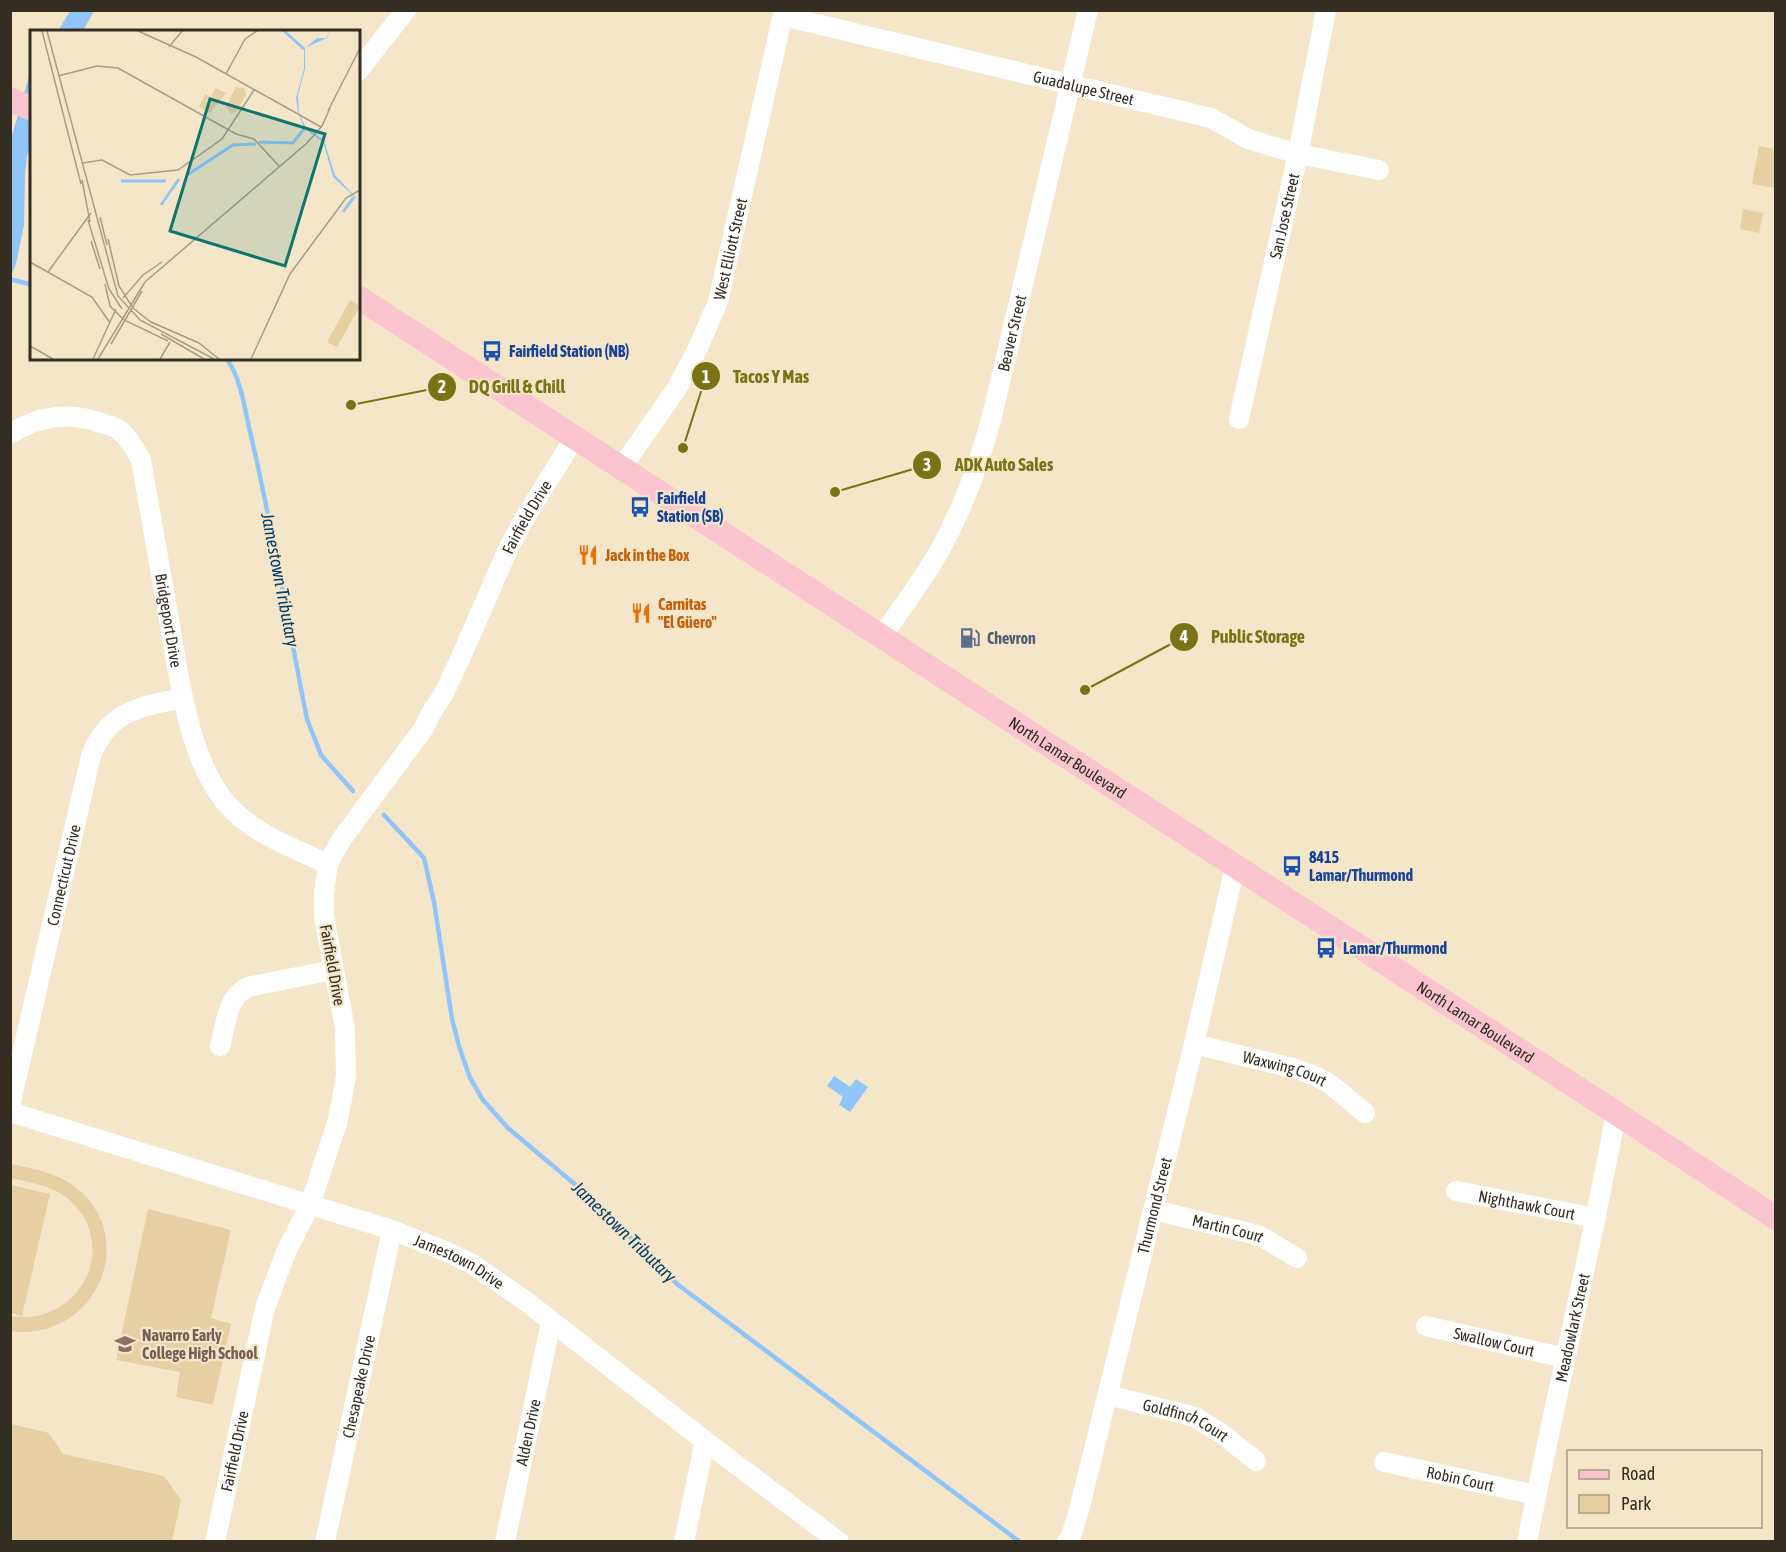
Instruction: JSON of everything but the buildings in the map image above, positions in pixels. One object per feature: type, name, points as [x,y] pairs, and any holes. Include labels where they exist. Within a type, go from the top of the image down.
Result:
[{"type":"main road","points":[[10,99],[30,108]]},
{"type":"main road","name":"North Lamar Boulevard","points":[[360,298],[1776,1218]]},
{"type":"street","points":[[360,68],[406,10]]},
{"type":"street","name":"Beaver Street","points":[[882,636],[940,550],[968,493],[982,455],[1088,10]]},
{"type":"street","name":"San Jose Street","points":[[1239,419],[1298,154],[1326,10]]},
{"type":"street","name":"Guadalupe Street","points":[[783,13],[1211,118],[1248,139],[1298,154],[1379,170]]},
{"type":"street","name":"West Elliott Street","points":[[622,467],[677,388],[696,352],[717,302],[783,13]]},
{"type":"street","name":"Bridgeport Drive","points":[[10,434],[41,419],[69,416],[94,420],[118,429],[132,444],[141,460],[183,698],[204,768],[226,804],[252,827],[328,864]]},
{"type":"street","name":"Fairfield Drive","points":[[215,1542],[265,1308],[286,1252],[310,1205],[337,1123],[346,1076],[345,1029],[324,916],[328,864],[341,840],[424,728],[461,657],[509,547],[575,437]]},
{"type":"street","name":"Connecticut Drive","points":[[10,1106],[91,756],[96,744],[108,726],[128,712],[183,698]]},
{"type":"street","name":"Thurmond Street","points":[[1067,1542],[1079,1510],[1108,1395],[1235,867]]},
{"type":"street","points":[[220,1046],[232,1001],[241,990],[333,970]]},
{"type":"street","name":"Waxwing Court","points":[[1194,1044],[1297,1069],[1315,1076],[1330,1084],[1365,1113]]},
{"type":"street","name":"Jamestown Drive","points":[[10,1112],[392,1230],[472,1264],[523,1299],[839,1542]]},
{"type":"street","name":"Meadowlark Street","points":[[1527,1542],[1616,1113]]},
{"type":"street","name":"Nighthawk Court","points":[[1456,1191],[1596,1218]]},
{"type":"street","name":"Martin Court","points":[[1154,1210],[1260,1236],[1297,1258]]},
{"type":"street","name":"Chesapeake Drive","points":[[325,1542],[392,1230]]},
{"type":"street","name":"Alden Drive","points":[[505,1542],[551,1322]]},
{"type":"street","name":"Swallow Court","points":[[1426,1326],[1565,1358]]},
{"type":"street","name":"Goldfinch Court","points":[[1108,1395],[1195,1417],[1222,1434],[1256,1461]]},
{"type":"street","points":[[684,1542],[705,1441]]},
{"type":"street","name":"Robin Court","points":[[1384,1462],[1536,1495]]},
{"type":"green space","points":[[1759,146],[1775,149],[1775,188],[1752,184]]},
{"type":"green space","points":[[1743,209],[1763,213],[1759,233],[1740,229]]},
{"type":"green space","points":[[11,1164],[52,1174],[75,1187],[95,1208],[105,1233],[106,1258],[99,1283],[85,1304],[65,1321],[40,1330],[11,1331],[11,1316],[36,1316],[57,1309],[74,1295],[86,1278],[92,1258],[91,1237],[83,1216],[67,1198],[47,1187],[11,1178]]},
{"type":"green space","points":[[11,1185],[50,1194],[22,1316],[11,1313]]},
{"type":"green space","points":[[148,1209],[231,1230],[211,1318],[231,1324],[213,1405],[176,1397],[180,1372],[116,1360]]},
{"type":"green space","points":[[11,1424],[49,1433],[63,1454],[164,1476],[181,1500],[172,1541],[11,1541]]},
{"type":"water","points":[[70,11],[94,11],[84,30],[59,30]]},
{"type":"water","points":[[30,72],[30,146],[25,176],[24,225],[16,264],[11,276],[11,139]]},
{"type":"water","points":[[834,1076],[850,1087],[856,1079],[868,1087],[850,1112],[839,1105],[843,1097],[827,1086]]},
{"type":"waterway","name":"Jamestown Tributary","points":[[10,279],[30,284]]},
{"type":"waterway","name":"Jamestown Tributary","points":[[227,360],[236,376],[245,406],[307,719],[321,755],[353,791]]},
{"type":"waterway","name":"Jamestown Tributary","points":[[384,815],[424,858],[434,902],[452,1019],[470,1078],[483,1100],[508,1128],[584,1192],[677,1284],[1020,1542]]},
{"type":"place","name":"Fairfield Station (NB)","points":[[492,351]]},
{"type":"place","name":"DQ Grill & Chill","points":[[351,405]]},
{"type":"place","name":"Tacos Y Mas","points":[[683,448]]},
{"type":"place","name":"ADK Auto Sales","points":[[835,492]]},
{"type":"place","name":"Fairfield Station (SB)","points":[[640,507]]},
{"type":"place","name":"Jack in the Box","points":[[588,555]]},
{"type":"place","name":"Carnitas \"El Güero\"","points":[[641,613]]},
{"type":"place","name":"Chevron","points":[[970,638]]},
{"type":"place","name":"Public Storage","points":[[1085,690]]},
{"type":"place","name":"8415 Lamar/Thurmond","points":[[1292,866]]},
{"type":"place","name":"Lamar/Thurmond","points":[[1326,948]]},
{"type":"place","name":"Navarro Early College High School","points":[[125,1344]]}]
